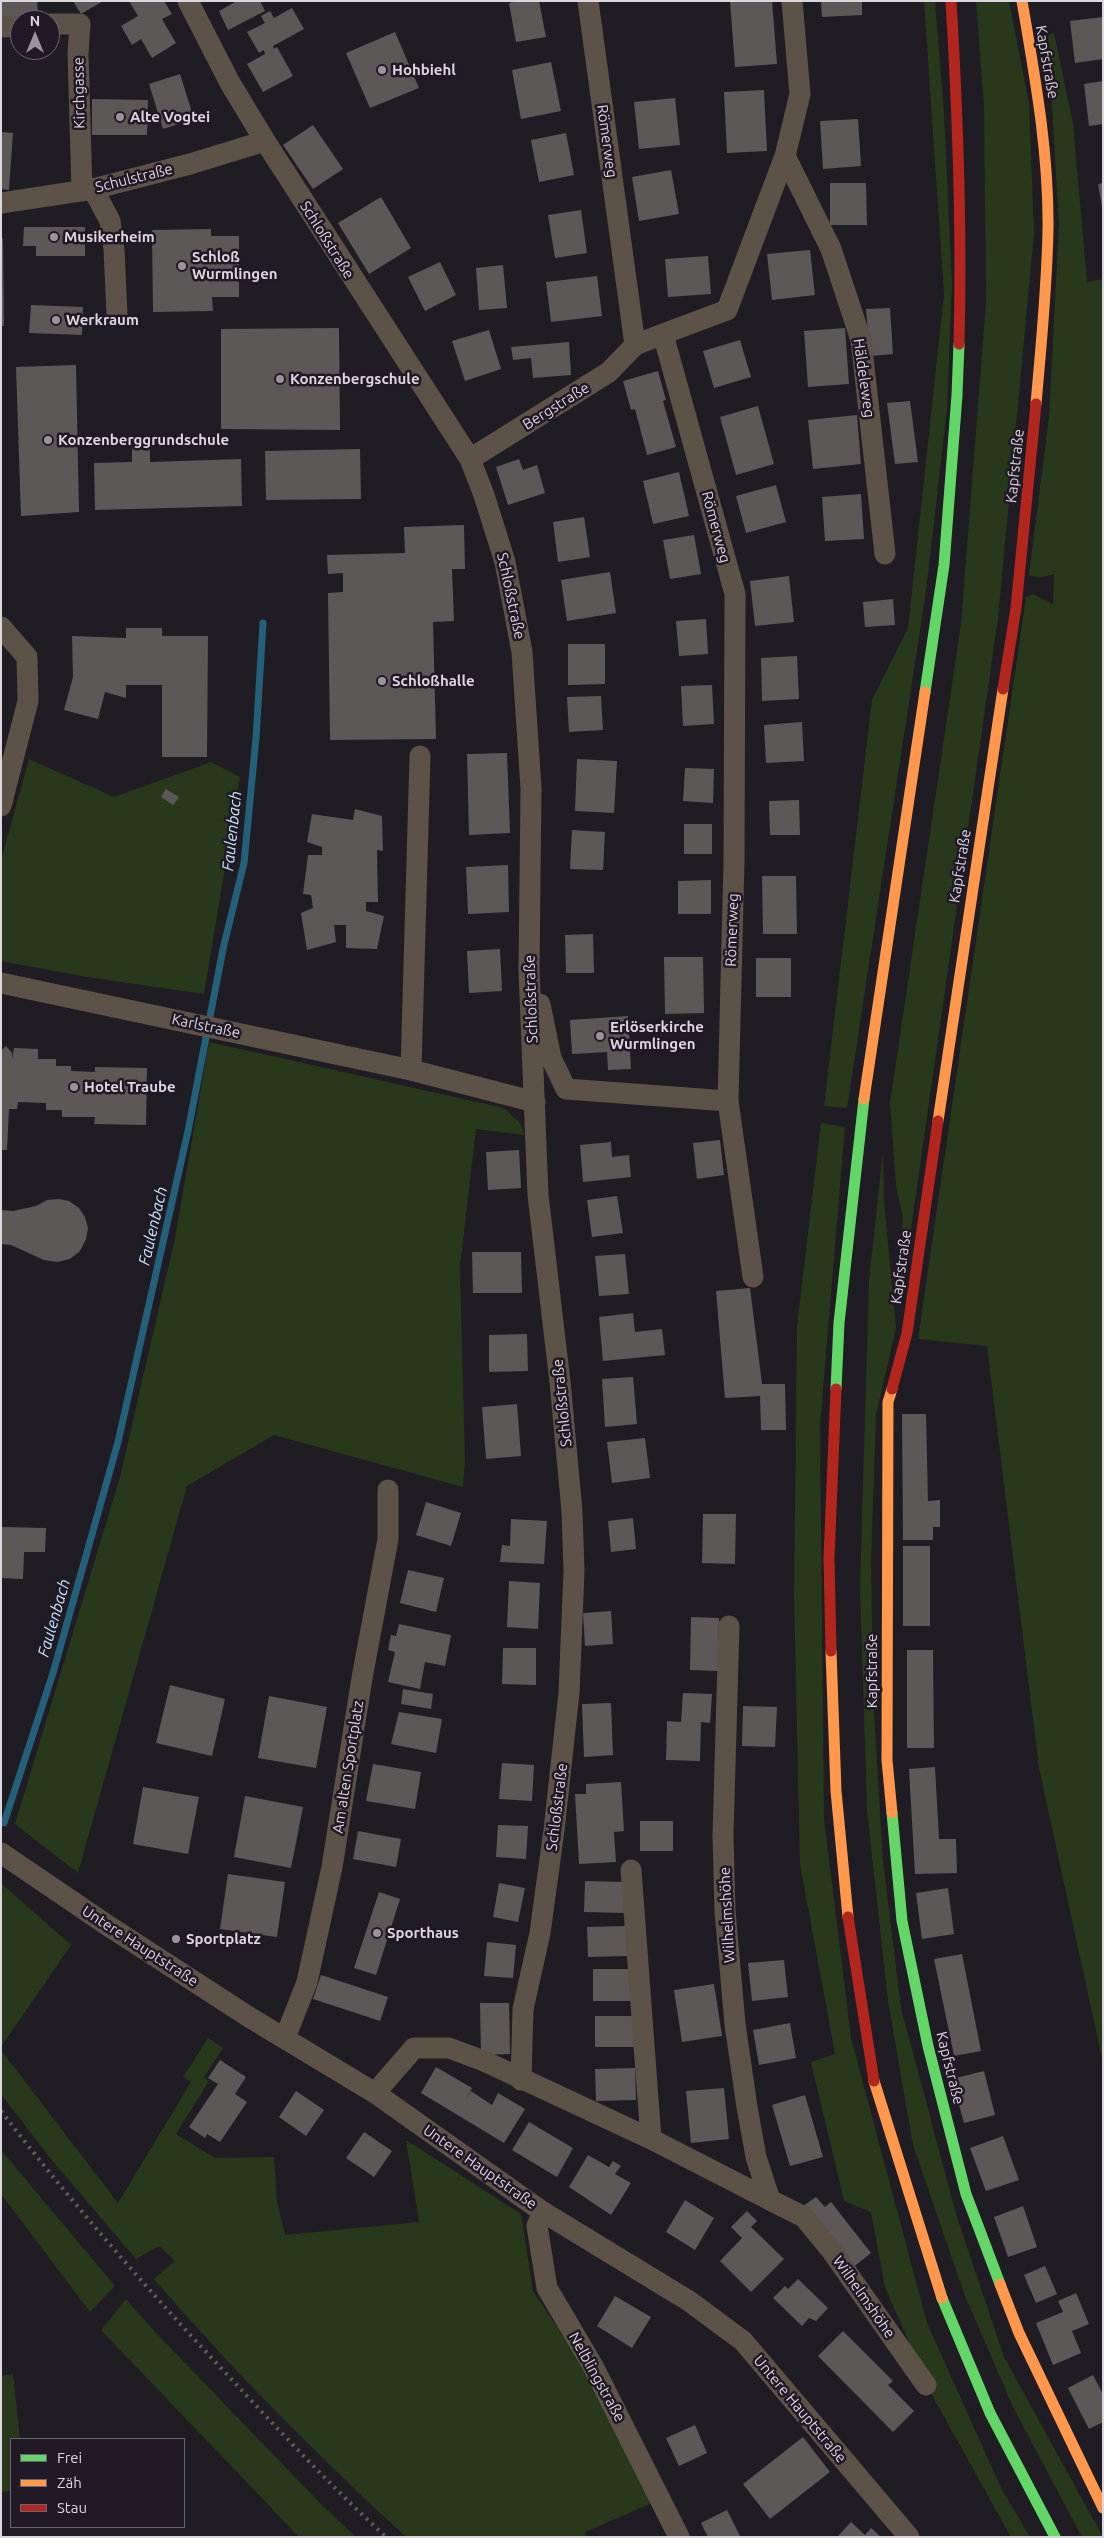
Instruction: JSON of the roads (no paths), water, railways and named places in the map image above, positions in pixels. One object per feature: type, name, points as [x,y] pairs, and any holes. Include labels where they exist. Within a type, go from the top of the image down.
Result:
[{"type":"main road","points":[[951,1],[959,144],[961,260],[958,395],[944,565],[871,1048],[839,1323],[829,1558],[832,1724],[848,1921],[870,2070],[944,2304],[990,2413],[1044,2520],[1055,2537]]},
{"type":"main road","name":"Kapfstraße","points":[[1022,1],[1041,114],[1045,172],[1048,229],[1043,330],[1016,608],[977,855],[907,1333],[888,1402],[887,1760],[902,1921],[928,2046],[966,2194],[1019,2332],[1103,2508]]},
{"type":"street","name":"Schloßstraße","points":[[188,1],[230,83],[265,141],[470,459],[505,562],[522,652],[531,788],[529,970],[538,1195],[566,1441],[572,1511],[574,1571],[569,1693],[562,1763],[540,1932],[524,2009],[521,2080]]},
{"type":"street","name":"Römerweg","points":[[588,1],[635,344]]},
{"type":"street","points":[[635,344],[727,310],[785,156],[800,94],[792,1]]},
{"type":"street","name":"Kirchgasse","points":[[60,24],[80,24],[78,53],[87,190]]},
{"type":"street","name":"Schulstraße","points":[[1,203],[87,190],[190,164],[265,141]]},
{"type":"street","name":"Häldeleweg","points":[[785,156],[831,249],[861,340],[885,554]]},
{"type":"street","points":[[87,190],[110,221],[115,259],[117,315]]},
{"type":"street","name":"Römerweg","points":[[663,334],[735,594],[734,862],[728,1101],[753,1277]]},
{"type":"street","name":"Bergstraße","points":[[470,459],[609,372],[635,344]]},
{"type":"street","points":[[1,627],[27,657],[28,701],[1,806]]},
{"type":"street","points":[[412,1070],[420,756]]},
{"type":"street","points":[[529,970],[544,1017],[551,1058],[566,1089],[728,1101]]},
{"type":"street","name":"Karlstraße","points":[[1,984],[412,1070],[535,1102]]},
{"type":"street","name":"Am alten Sportplatz","points":[[285,2038],[307,1982],[332,1867],[362,1678],[388,1538],[388,1490]]},
{"type":"street","name":"Wilhelmshöhe","points":[[729,1626],[723,1835],[725,1911],[735,2024],[747,2107],[756,2157],[770,2200]]},
{"type":"street","name":"Untere Hauptstraße","points":[[1,1853],[107,1925],[375,2093],[543,2212],[688,2301],[743,2341],[909,2537]]},
{"type":"street","points":[[375,2093],[414,2048],[449,2048],[484,2061],[521,2080],[651,2138],[631,1870]]},
{"type":"street","name":"Wilhelmshöhe","points":[[651,2138],[804,2217],[831,2250],[926,2385]]},
{"type":"street","name":"Nelblingstraße","points":[[543,2212],[537,2226],[547,2288],[593,2366],[679,2537]]},
{"type":"waterway","name":"Faulenbach","points":[[4,1823],[53,1673],[118,1442],[188,1131],[223,949],[244,863],[256,738],[263,623]]},
{"type":"railway","points":[[1,2111],[85,2216],[174,2317],[309,2462],[386,2537]]},
{"type":"place","name":"Hohbiehl","points":[[382,70]]},
{"type":"place","name":"Alte Vogtei","points":[[120,117]]},
{"type":"place","name":"Musikerheim","points":[[54,237]]},
{"type":"place","name":"Schloß Wurmlingen","points":[[182,266]]},
{"type":"place","name":"Werkraum","points":[[56,320]]},
{"type":"place","name":"Konzenbergschule","points":[[280,379]]},
{"type":"place","name":"Konzenberggrundschule","points":[[48,440]]},
{"type":"place","name":"Schloßhalle","points":[[382,681]]},
{"type":"place","name":"Erlöserkirche Wurmlingen","points":[[600,1036]]},
{"type":"place","name":"Hotel Traube","points":[[74,1087]]},
{"type":"place","name":"Sporthaus","points":[[377,1933]]},
{"type":"place","name":"Sportplatz","points":[[176,1939]]}]
